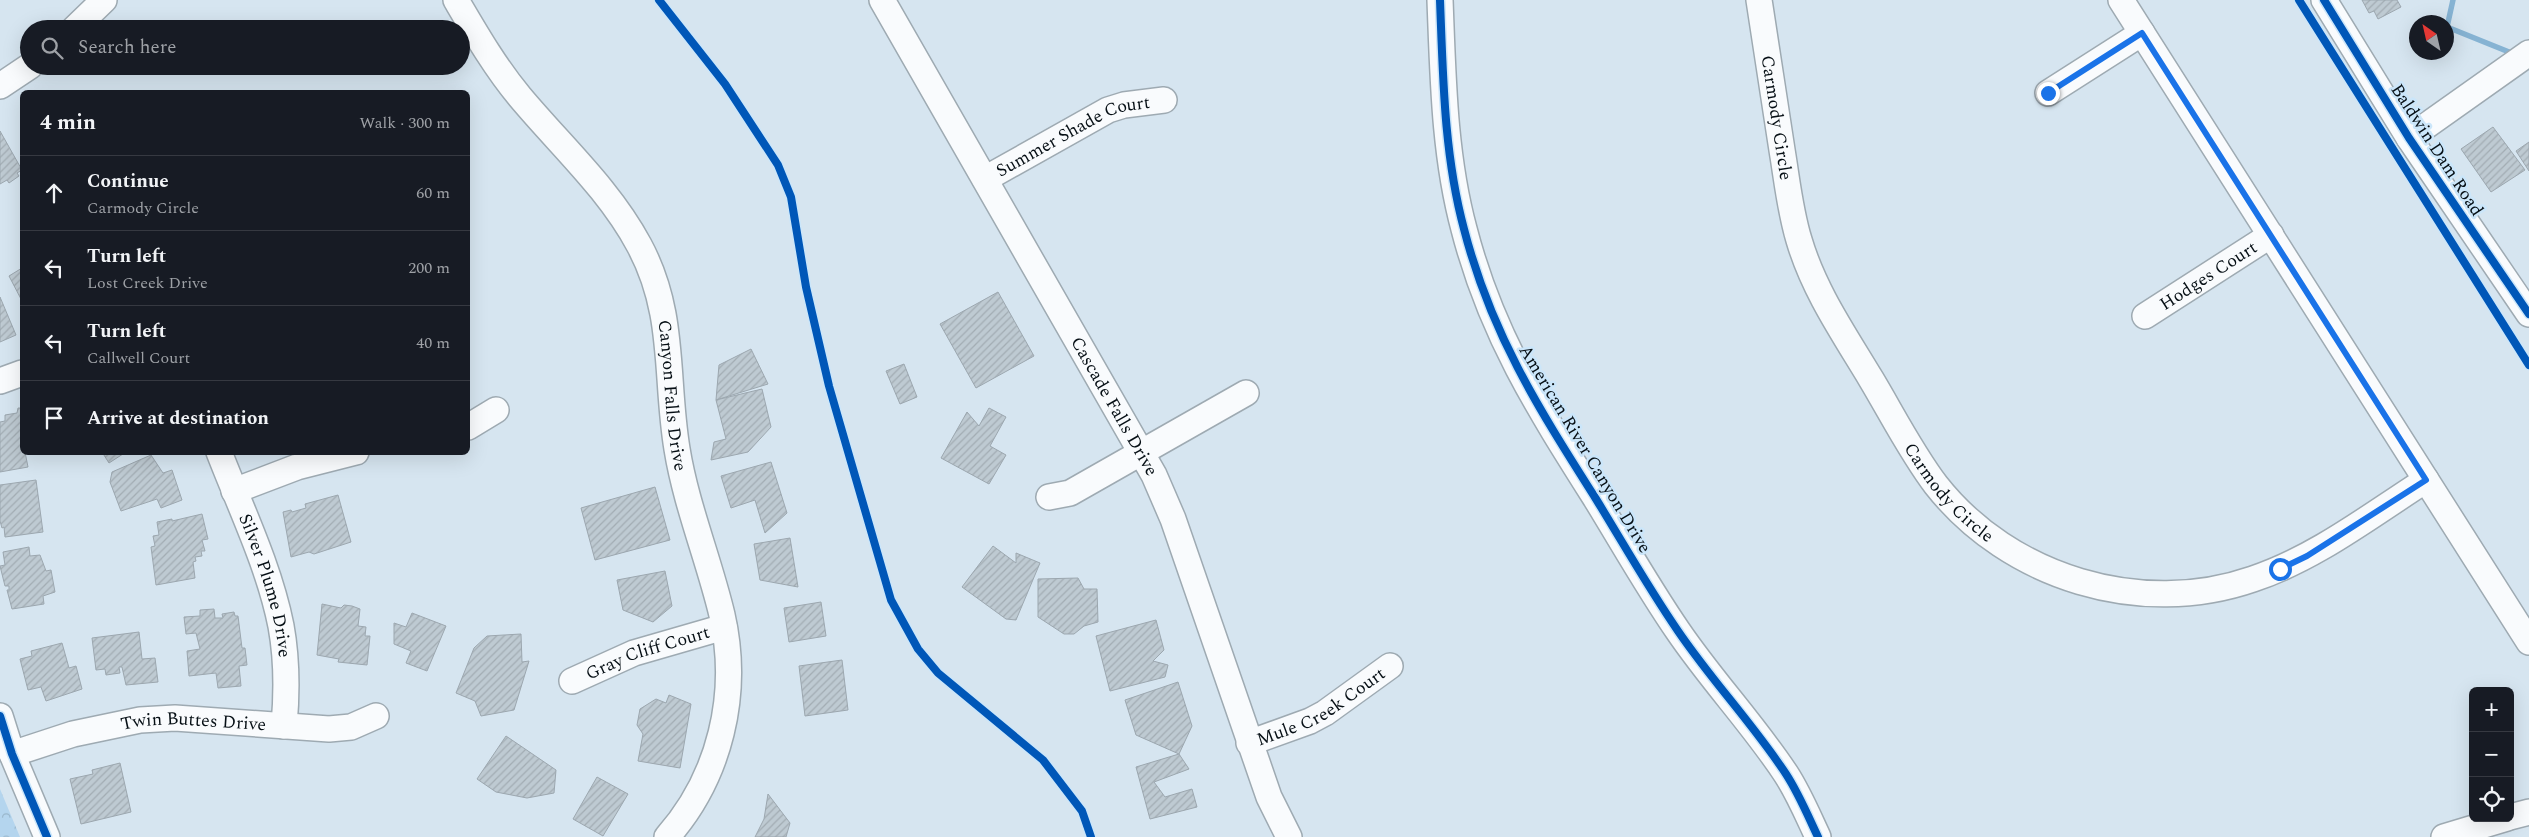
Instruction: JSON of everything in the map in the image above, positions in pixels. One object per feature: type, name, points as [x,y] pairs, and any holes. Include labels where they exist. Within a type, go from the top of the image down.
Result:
[{"type":"street","points":[[83,20],[104,0]]},
{"type":"street","name":"Canyon Falls Drive","points":[[456,0],[468,20]]},
{"type":"street","name":"Cascade Falls Drive","points":[[882,0],[1142,453],[1173,519],[1249,743],[1269,797],[1289,837]]},
{"type":"street","name":"American River Canyon Drive","points":[[1440,0],[1444,91],[1454,182],[1476,272],[1507,349],[1533,398],[1676,628],[1706,671],[1763,740],[1783,769],[1802,801],[1818,837]]},
{"type":"street","name":"Carmody Circle","points":[[1759,0],[1791,203],[1798,237],[1816,286],[1920,461],[1937,486],[1980,529],[2017,555],[2073,579],[2132,592],[2192,592],[2230,586],[2280,569],[2307,556],[2426,480]]},
{"type":"street","points":[[2121,0],[2529,642]]},
{"type":"street","name":"Baldwin Dam Road","points":[[2324,0],[2410,138],[2529,314]]},
{"type":"street","name":"Canyon Falls Drive","points":[[470,24],[504,77],[598,185],[626,222],[653,276],[668,335],[673,426],[678,456],[724,627],[728,653],[728,692],[719,743],[705,780],[692,803],[667,837]]},
{"type":"street","points":[[2048,93],[2142,33]]},
{"type":"street","points":[[2410,138],[2529,53]]},
{"type":"street","points":[[0,86],[20,73]]},
{"type":"street","name":"Summer Shade Court","points":[[984,179],[1108,110],[1124,104],[1164,100]]},
{"type":"street","name":"Hodges Court","points":[[2145,316],[2271,235]]},
{"type":"street","points":[[0,381],[20,374]]},
{"type":"street","points":[[1049,496],[1070,494],[1246,393]]},
{"type":"street","points":[[470,426],[496,410]]},
{"type":"street","name":"Silver Plume Drive","points":[[220,455],[267,576],[281,626],[286,661],[284,726]]},
{"type":"street","points":[[234,491],[296,467],[344,455]]},
{"type":"street","name":"Gray Cliff Court","points":[[572,681],[634,653],[670,641],[724,627]]},
{"type":"street","name":"Mule Creek Court","points":[[1249,743],[1310,721],[1325,713],[1390,666]]},
{"type":"street","points":[[0,716],[12,754],[47,837]]},
{"type":"street","name":"Twin Buttes Drive","points":[[12,754],[73,734],[140,720],[175,718],[337,728],[351,727],[376,716]]},
{"type":"street","points":[[2514,816],[2529,812]]},
{"type":"street","points":[[2444,837],[2495,822]]},
{"type":"green space","points":[[0,789],[20,837],[0,837]]},
{"type":"building","points":[[2362,0],[2397,0],[2401,7],[2378,19],[2374,11],[2369,13]]},
{"type":"building","points":[[2493,127],[2525,170],[2491,192],[2461,149]]},
{"type":"building","points":[[0,131],[20,166],[20,171],[17,173],[19,176],[9,183],[7,180],[0,184]]},
{"type":"building","points":[[2529,142],[2529,171],[2516,151]]},
{"type":"building","points":[[20,269],[20,297],[9,276]]},
{"type":"building","points":[[998,292],[1034,356],[976,388],[940,324]]},
{"type":"building","points":[[0,297],[16,335],[0,342]]},
{"type":"building","points":[[751,349],[768,384],[716,400],[719,365]]},
{"type":"building","points":[[904,364],[917,397],[900,404],[886,371]]},
{"type":"building","points":[[762,389],[771,427],[748,452],[711,460],[714,442],[726,439],[716,400]]},
{"type":"building","points":[[18,408],[20,408],[20,455],[26,455],[28,467],[0,472],[0,422],[5,421],[5,415],[17,413]]},
{"type":"building","points":[[989,408],[1006,417],[990,446],[1006,455],[989,484],[941,458],[967,412],[979,426]]},
{"type":"building","points":[[104,455],[121,455],[109,463]]},
{"type":"building","points":[[151,455],[163,473],[172,470],[182,500],[161,508],[157,499],[121,511],[110,482],[112,472]]},
{"type":"building","points":[[771,462],[787,513],[765,533],[755,500],[731,508],[721,476]]},
{"type":"building","points":[[36,480],[43,532],[5,537],[4,527],[2,528],[0,521],[0,485]]},
{"type":"building","points":[[655,487],[670,540],[595,560],[581,508]]},
{"type":"building","points":[[338,495],[351,542],[314,554],[309,552],[291,557],[283,512],[291,510],[292,512],[306,508],[305,504]]},
{"type":"building","points":[[202,514],[208,539],[202,540],[205,551],[201,551],[202,556],[195,557],[196,561],[193,562],[195,578],[156,585],[151,547],[155,546],[153,536],[159,535],[157,522],[172,519],[172,521]]},
{"type":"building","points":[[790,538],[798,587],[760,580],[754,544]]},
{"type":"building","points":[[993,546],[1016,563],[1016,553],[1040,563],[1016,620],[1006,619],[962,587]]},
{"type":"building","points":[[29,547],[30,556],[40,555],[46,571],[51,570],[55,592],[43,596],[44,604],[12,609],[7,590],[9,590],[9,586],[5,586],[0,566],[5,565],[3,552]]},
{"type":"building","points":[[665,571],[672,606],[653,622],[623,610],[617,580]]},
{"type":"building","points":[[1078,578],[1084,589],[1097,589],[1098,622],[1084,626],[1074,634],[1064,634],[1038,617],[1038,579]]},
{"type":"building","points":[[821,602],[826,636],[789,642],[784,608]]},
{"type":"building","points":[[322,604],[341,608],[344,605],[352,606],[360,609],[358,626],[366,627],[365,636],[370,636],[367,665],[338,662],[339,659],[317,655]]},
{"type":"building","points":[[214,609],[215,618],[223,618],[222,614],[234,612],[235,616],[238,616],[242,648],[245,648],[247,665],[239,666],[241,686],[218,688],[216,673],[189,676],[187,651],[200,649],[196,633],[186,634],[184,617],[200,616],[200,610]]},
{"type":"building","points":[[412,613],[446,626],[427,671],[406,663],[411,651],[394,644],[394,623],[406,627]]},
{"type":"building","points":[[1156,620],[1164,650],[1153,661],[1168,665],[1165,677],[1110,691],[1096,636]]},
{"type":"building","points":[[139,632],[142,659],[155,658],[158,682],[126,685],[122,667],[119,667],[120,673],[106,675],[105,669],[96,670],[92,638]]},
{"type":"building","points":[[521,634],[522,662],[529,661],[514,710],[481,716],[475,701],[456,693],[474,648],[487,636]]},
{"type":"building","points":[[62,643],[69,668],[76,666],[82,689],[46,701],[41,687],[28,690],[20,659],[32,656],[31,651]]},
{"type":"building","points":[[842,660],[848,710],[805,716],[799,666]]},
{"type":"building","points":[[1178,682],[1192,726],[1179,754],[1136,735],[1125,700]]},
{"type":"building","points":[[669,695],[691,704],[680,768],[638,761],[643,734],[637,725],[640,709],[656,699],[666,703]]},
{"type":"building","points":[[506,736],[556,770],[554,793],[527,798],[496,792],[477,779]]},
{"type":"building","points":[[1179,754],[1189,769],[1154,782],[1165,797],[1192,789],[1197,807],[1150,819],[1136,767]]},
{"type":"building","points":[[120,763],[131,812],[81,824],[70,779],[93,774],[92,770]]},
{"type":"building","points":[[597,777],[628,794],[603,836],[573,819]]},
{"type":"building","points":[[768,794],[790,823],[786,837],[755,837],[764,819]]},
{"type":"waterway","points":[[2453,0],[2447,27],[2514,54]]},
{"type":"cycle path","points":[[659,0],[725,84],[778,165],[791,197],[806,287],[829,386],[891,600],[918,649],[938,673],[1043,760],[1082,811],[1091,837]]},
{"type":"cycle path","points":[[1440,0],[1448,144],[1457,201],[1475,267],[1503,337],[1536,402],[1657,599],[1691,649],[1786,774],[1818,837]]},
{"type":"cycle path","points":[[2299,0],[2529,365]]},
{"type":"cycle path","points":[[2324,0],[2409,138],[2529,314]]},
{"type":"cycle path","points":[[0,716],[12,754],[47,837]]},
{"type":"route","points":[[2048,93],[2142,33],[2426,480],[2307,556],[2280,569]]}]
